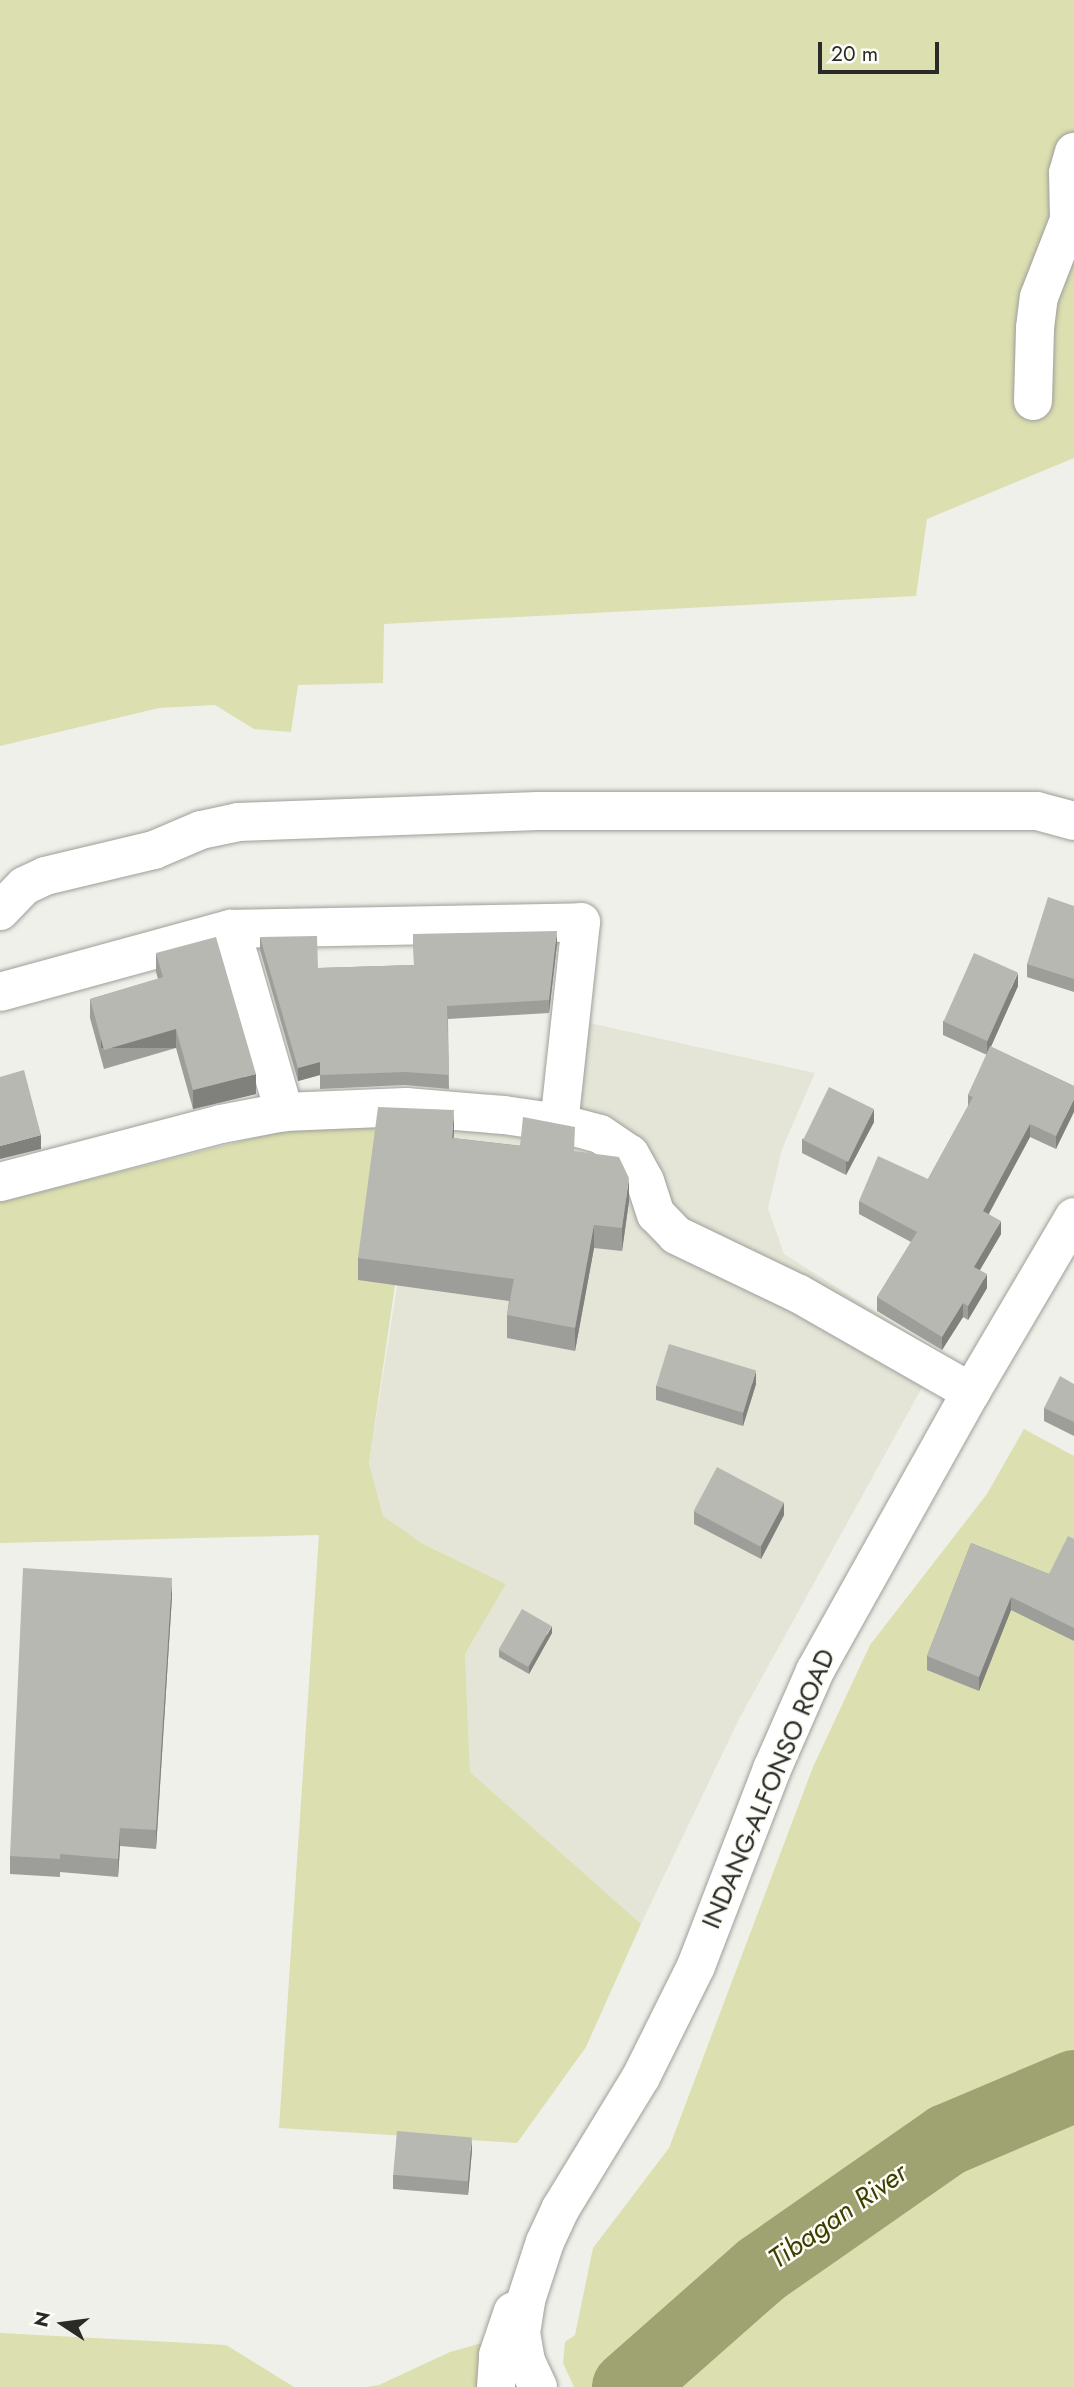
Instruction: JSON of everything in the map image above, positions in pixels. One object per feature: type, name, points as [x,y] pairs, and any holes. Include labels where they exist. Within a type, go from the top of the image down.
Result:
[{"type":"street","points":[[1033,401],[1034,328],[1039,297],[1069,220],[1068,173],[1074,152]]},
{"type":"street","points":[[0,911],[24,886],[45,876],[154,850],[201,830],[238,822],[538,811],[1037,811],[1074,821]]},
{"type":"street","points":[[0,992],[231,929],[581,922],[559,1124]]},
{"type":"street","points":[[231,929],[284,1111]]},
{"type":"street","points":[[0,1182],[221,1124],[284,1111],[406,1107],[504,1115],[559,1124],[600,1134],[630,1154],[645,1181],[656,1214],[676,1235],[799,1294],[971,1392]]},
{"type":"street","name":"INDANG-ALFONSO ROAD","points":[[496,2387],[502,2337],[561,2208],[654,2054],[691,1977],[772,1769],[815,1671],[971,1392],[1074,1217]]},
{"type":"street","name":"INDANG-ALFONSO ROAD","points":[[536,2383],[524,2353],[521,2333],[523,2310],[538,2258]]},
{"type":"shaded area","points":[[585,1022],[815,1073],[782,1149],[768,1208],[784,1254],[941,1353],[739,1719],[641,1924],[470,1772],[465,1654],[506,1584],[423,1544],[383,1517],[369,1463],[397,1286],[379,1120],[576,1141]]},
{"type":"green space","points":[[0,0],[1074,0],[1074,458],[927,519],[916,596],[384,624],[383,683],[298,685],[291,732],[254,729],[215,705],[159,708],[0,746]]},
{"type":"green space","points":[[379,1120],[395,1285],[369,1463],[383,1516],[423,1544],[506,1584],[465,1654],[470,1772],[641,1924],[586,2047],[517,2143],[279,2128],[319,1535],[0,1543],[0,1202],[282,1131]]},
{"type":"green space","points":[[1024,1429],[1074,1456],[1074,2387],[574,2387],[563,2363],[565,2342],[575,2335],[593,2248],[669,2148],[813,1767],[870,1645],[987,1494]]},
{"type":"green space","points":[[0,2333],[226,2345],[294,2387],[0,2387]]},
{"type":"green space","points":[[489,2341],[510,2387],[366,2387],[379,2385],[450,2352]]},
{"type":"building","points":[[1048,897],[1074,906],[1074,979],[1027,964]]},
{"type":"building","points":[[557,931],[549,1000],[447,1006],[449,1075],[405,1072],[320,1075],[320,1062],[298,1068],[260,937],[317,936],[318,968],[414,965],[413,934]]},
{"type":"building","points":[[216,937],[256,1074],[193,1090],[176,1029],[104,1050],[90,999],[163,977],[156,953]]},
{"type":"building","points":[[974,953],[1018,973],[987,1041],[943,1022]]},
{"type":"building","points":[[990,1046],[1074,1086],[1074,1099],[1056,1136],[1030,1124],[983,1211],[1001,1221],[974,1267],[987,1274],[968,1306],[963,1303],[942,1337],[877,1297],[917,1232],[859,1201],[878,1156],[928,1179],[973,1097],[968,1095]]},
{"type":"building","points":[[24,1070],[41,1135],[0,1146],[0,1077]]},
{"type":"building","points":[[829,1087],[874,1109],[848,1162],[803,1140]]},
{"type":"building","points":[[378,1107],[454,1110],[452,1138],[520,1146],[523,1117],[575,1127],[574,1151],[619,1157],[629,1178],[622,1228],[594,1225],[575,1328],[507,1315],[514,1279],[358,1258]]},
{"type":"building","points":[[669,1344],[756,1371],[743,1413],[656,1386]]},
{"type":"building","points":[[1060,1376],[1074,1384],[1074,1422],[1044,1408]]},
{"type":"building","points":[[717,1467],[784,1503],[761,1547],[694,1511]]},
{"type":"building","points":[[1068,1536],[1074,1539],[1074,1628],[1011,1597],[979,1677],[927,1656],[971,1543],[1049,1574]]},
{"type":"building","points":[[23,1568],[172,1578],[156,1830],[120,1828],[118,1859],[60,1854],[60,1859],[10,1856]]},
{"type":"building","points":[[522,1609],[551,1626],[528,1667],[498,1650]]},
{"type":"building","points":[[397,2131],[472,2138],[468,2181],[393,2175]]},
{"type":"waterway","name":"Tibagan River","points":[[628,2387],[762,2269],[947,2140],[1074,2086]]}]
